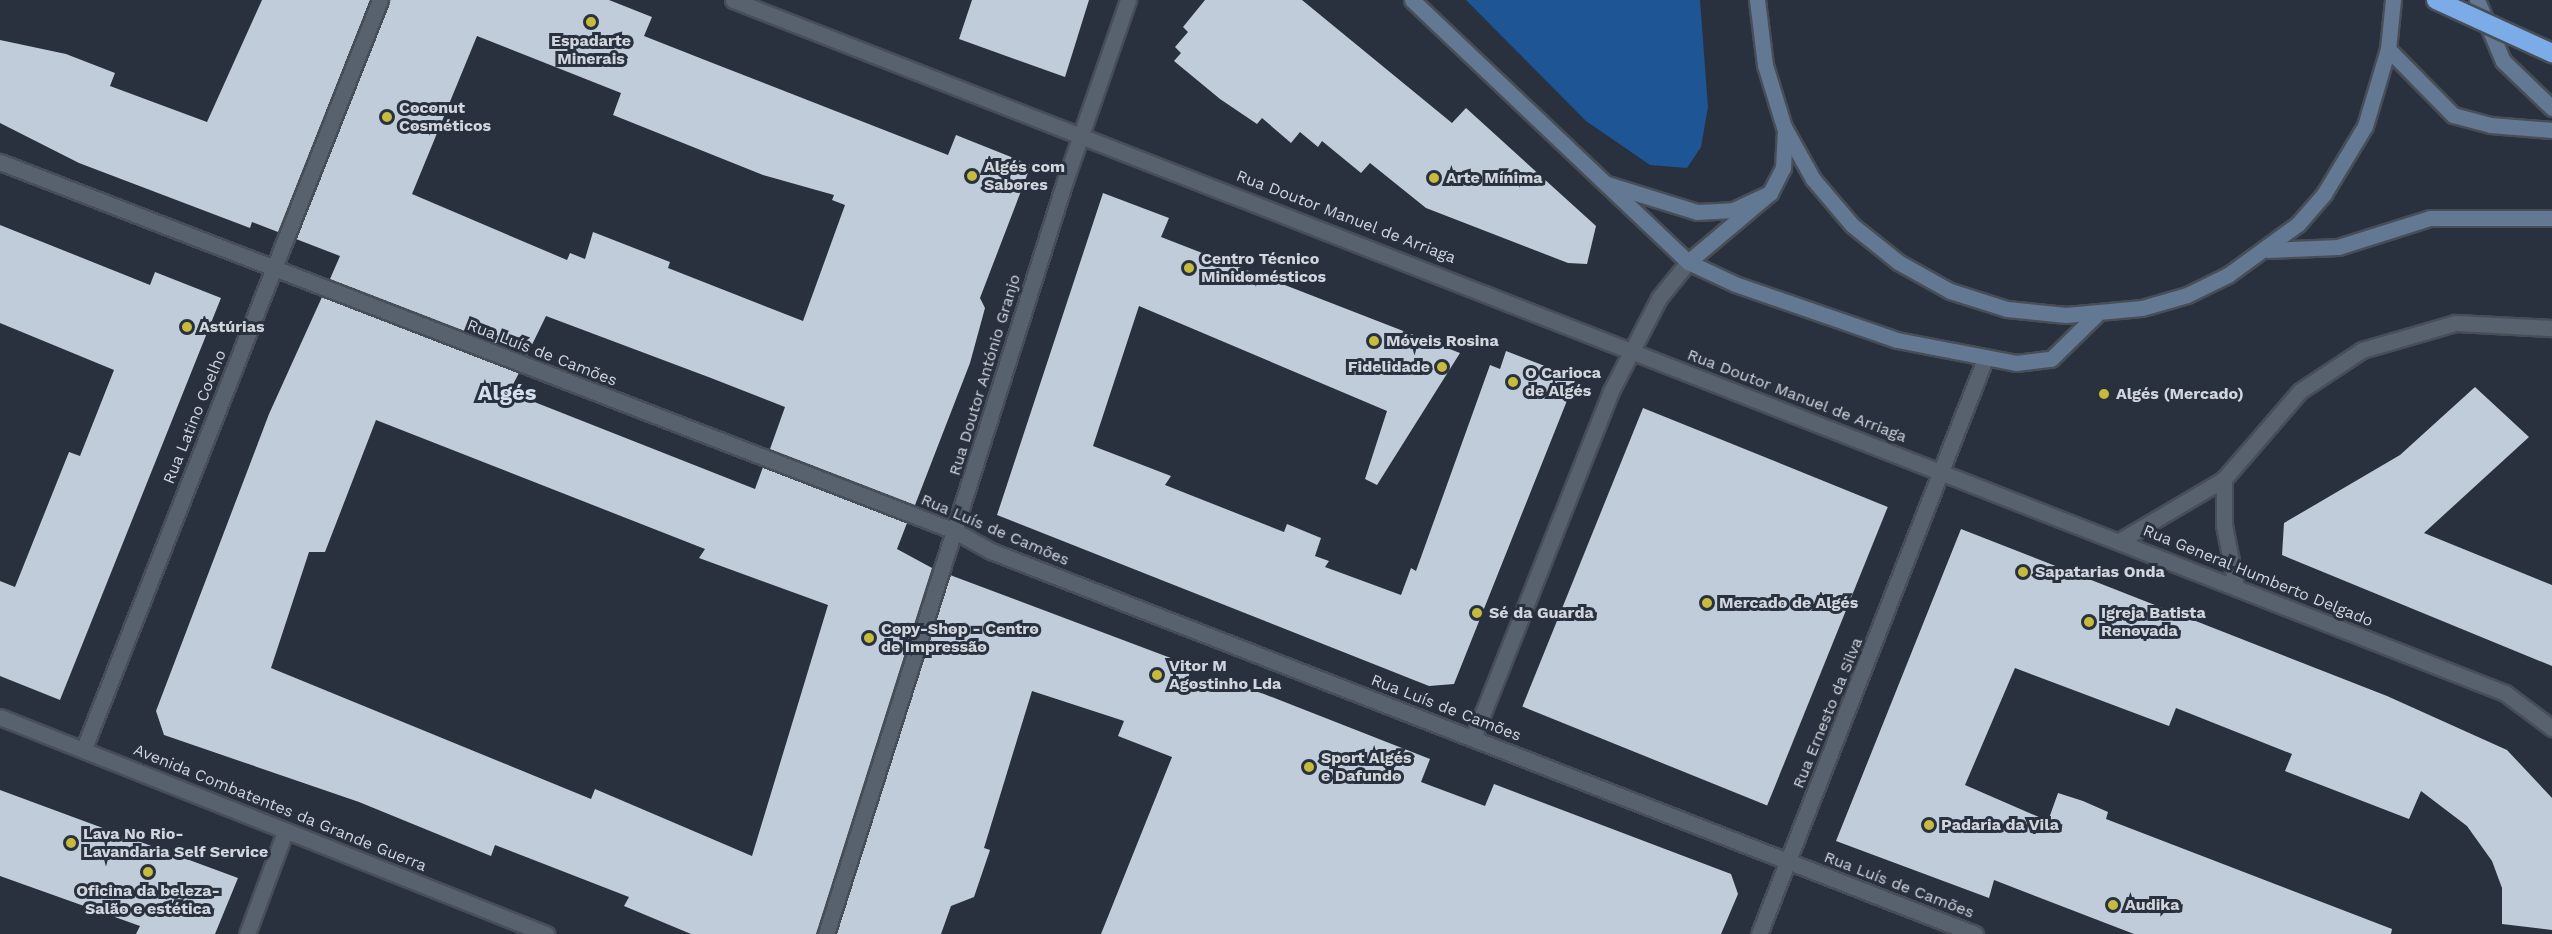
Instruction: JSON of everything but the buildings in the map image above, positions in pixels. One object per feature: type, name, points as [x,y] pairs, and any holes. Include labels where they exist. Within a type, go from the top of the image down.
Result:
[{"type":"highway","points":[[2436,0],[2552,53]]},
{"type":"street","name":"Rua Latino Coelho","points":[[84,748],[380,0]]},
{"type":"street","name":"Rua Doutor Manuel de Arriaga","points":[[733,0],[1943,472]]},
{"type":"street","name":"Rua Doutor António Granjo","points":[[826,934],[1081,136],[1128,0]]},
{"type":"street","points":[[1412,0],[1599,181],[1688,262],[1837,321],[1985,359],[2051,359],[2096,315]]},
{"type":"street","points":[[1757,0],[1765,65],[1784,126],[1832,202],[1898,262],[1978,301],[2037,314],[2096,315],[2187,295],[2268,250],[2318,202],[2347,161],[2372,107],[2388,49],[2393,0]]},
{"type":"street","points":[[2477,0],[2503,61],[2552,108]]},
{"type":"street","points":[[2388,49],[2453,115],[2490,125],[2552,130]]},
{"type":"street","points":[[1473,738],[1610,393],[1659,298],[1688,262],[1770,193],[1783,168],[1784,126]]},
{"type":"street","name":"Rua Luís de Camões","points":[[0,162],[955,531],[991,551],[1975,934]]},
{"type":"street","points":[[1599,181],[1697,212],[1733,210],[1770,193]]},
{"type":"street","points":[[2268,250],[2338,247],[2430,218],[2552,218]]},
{"type":"street","points":[[2121,540],[2224,479],[2300,391],[2362,350],[2408,333],[2455,323],[2552,328]]},
{"type":"street","name":"Rua Ernesto da Silva","points":[[1759,934],[1943,472],[1985,359]]},
{"type":"street","name":"Rua General Humberto Delgado","points":[[1943,472],[2121,540],[2505,693],[2552,728]]},
{"type":"street","points":[[2224,479],[2223,525],[2236,586]]},
{"type":"street","name":"Avenida Combatentes da Grande Guerra","points":[[0,717],[84,748],[285,832],[546,934]]},
{"type":"street","points":[[247,934],[285,832]]},
{"type":"shaded area","points":[[1466,0],[1700,0],[1708,107],[1701,147],[1687,168],[1650,165],[1586,121]]},
{"type":"place","name":"Espadarte Minerais","points":[[591,22]]},
{"type":"place","name":"Coconut Cosméticos","points":[[387,117]]},
{"type":"place","name":"Algés com Sabores","points":[[972,176]]},
{"type":"place","name":"Arte Mínima","points":[[1434,178]]},
{"type":"place","name":"Centro Técnico Minidomésticos","points":[[1189,268]]},
{"type":"place","name":"Astúrias","points":[[187,327]]},
{"type":"place","name":"Móveis Rosina","points":[[1374,341]]},
{"type":"place","name":"Fidelidade","points":[[1442,367]]},
{"type":"place","name":"O Carioca de Algés","points":[[1513,382]]},
{"type":"place","name":"Algés (Mercado)","points":[[2104,394]]},
{"type":"place","name":"Sapatarias Onda","points":[[2023,572]]},
{"type":"place","name":"Mercado de Algés","points":[[1707,603]]},
{"type":"place","name":"Sé da Guarda","points":[[1477,613]]},
{"type":"place","name":"Igreja Batista Renovada","points":[[2089,622]]},
{"type":"place","name":"Copy-Shop - Centro de Impressão","points":[[869,638]]},
{"type":"place","name":"Vitor M Agostinho Lda","points":[[1157,675]]},
{"type":"place","name":"Sport Algés e Dafundo","points":[[1309,767]]},
{"type":"place","name":"Padaria da Vila","points":[[1929,825]]},
{"type":"place","name":"Lava No Rio- Lavandaria Self Service","points":[[71,843]]},
{"type":"place","name":"Oficina da beleza- Salão e estética","points":[[148,872]]},
{"type":"place","name":"Audika","points":[[2113,905]]},
{"type":"district","name":"Algés","points":[[507,393]]}]
